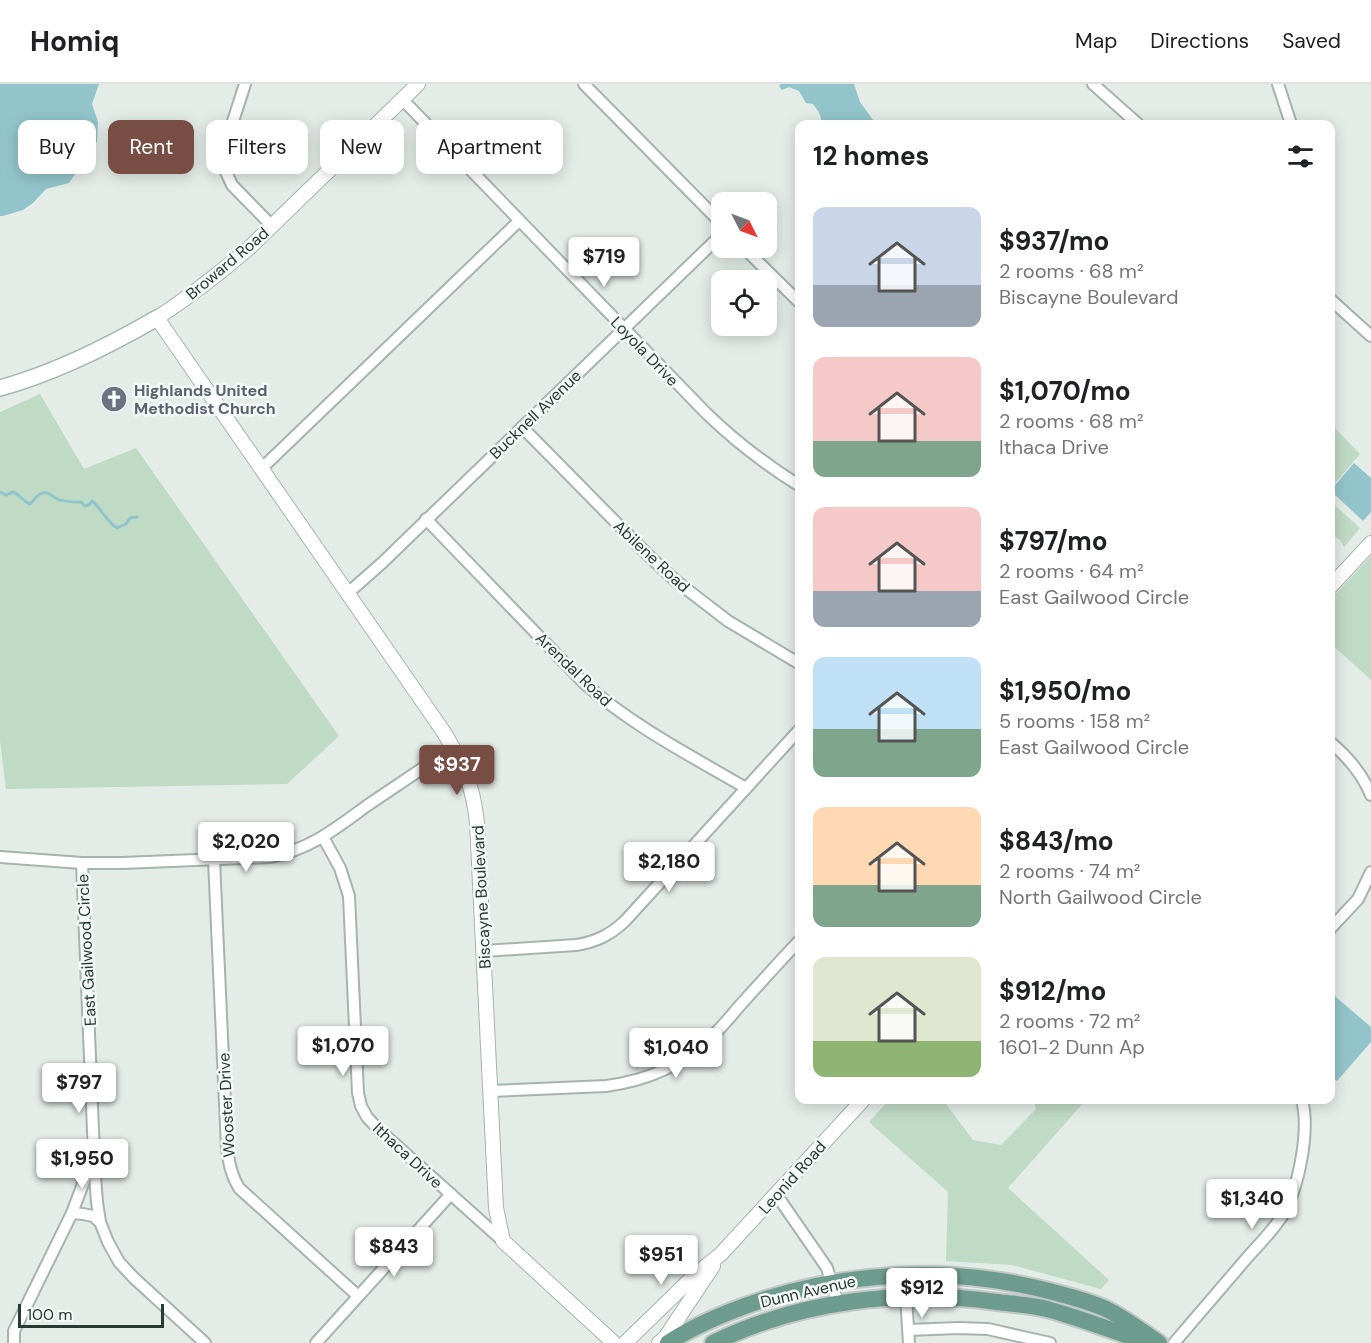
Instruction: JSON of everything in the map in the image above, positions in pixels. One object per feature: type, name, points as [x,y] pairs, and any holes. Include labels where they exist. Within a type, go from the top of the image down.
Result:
[{"type":"main road","name":"Broward Road","points":[[0,388],[33,378],[90,354],[157,318]]},
{"type":"main road","name":"Dunn Avenue","points":[[668,1343],[731,1311],[780,1295],[832,1283],[894,1275],[981,1278],[1034,1287],[1106,1309],[1160,1343]]},
{"type":"main road","points":[[978,1300],[981,1278]]},
{"type":"main road","name":"Dunn Avenue","points":[[713,1343],[729,1335],[796,1312],[872,1299],[950,1297],[1045,1309],[1150,1343]]},
{"type":"street","points":[[245,84],[223,159],[232,185],[272,226]]},
{"type":"street","name":"Broward Road","points":[[157,318],[225,269],[418,84]]},
{"type":"street","points":[[584,84],[711,213]]},
{"type":"street","points":[[1093,84],[1134,120]]},
{"type":"street","points":[[1278,84],[1290,120]]},
{"type":"street","name":"Loyola Drive","points":[[402,99],[623,329],[728,434],[753,455],[795,483]]},
{"type":"street","points":[[261,469],[519,221]]},
{"type":"street","name":"Bucknell Avenue","points":[[348,593],[382,563],[711,245]]},
{"type":"street","points":[[754,258],[795,298]]},
{"type":"street","points":[[1335,304],[1371,336]]},
{"type":"street","name":"Biscayne Boulevard","points":[[157,318],[453,747],[467,773],[476,805],[496,1208],[503,1241]]},
{"type":"street","name":"Abilene Road","points":[[522,427],[676,581],[728,621],[795,661]]},
{"type":"street","name":"Arendal Road","points":[[426,519],[585,684],[605,701],[655,734],[746,788]]},
{"type":"street","points":[[1335,582],[1371,543]]},
{"type":"street","points":[[484,951],[590,943],[615,930],[795,734]]},
{"type":"street","points":[[1335,746],[1359,771],[1371,795]]},
{"type":"street","points":[[0,857],[82,863],[214,860],[287,854],[300,850],[323,837],[453,747]]},
{"type":"street","name":"Ithaca Drive","points":[[323,837],[340,868],[349,896],[355,1043],[361,1106],[377,1128],[503,1241]]},
{"type":"street","name":"Wooster Drive","points":[[214,860],[227,1148],[233,1179],[239,1188],[358,1296]]},
{"type":"street","name":"East Gailwood Circle","points":[[14,1343],[14,1331],[72,1213],[94,1155],[82,863]]},
{"type":"street","points":[[1335,924],[1358,899],[1371,872]]},
{"type":"street","points":[[491,1091],[614,1085],[639,1079],[671,1066],[691,1054],[709,1039],[795,945]]},
{"type":"street","name":"Leonid Road","points":[[659,1343],[665,1338],[721,1254],[859,1104]]},
{"type":"street","points":[[1174,1343],[1274,1227],[1286,1209],[1295,1187],[1304,1143],[1305,1120],[1303,1104]]},
{"type":"street","points":[[94,1155],[100,1222],[108,1242],[120,1262],[134,1278],[205,1343]]},
{"type":"street","points":[[316,1343],[451,1194]]},
{"type":"street","points":[[776,1194],[827,1268],[838,1304]]},
{"type":"street","points":[[72,1213],[93,1216],[100,1222]]},
{"type":"street","points":[[503,1241],[614,1343]]},
{"type":"street","name":"Leonid Road","points":[[625,1343],[696,1274],[721,1254]]},
{"type":"street","points":[[906,1297],[909,1343]]},
{"type":"street","points":[[909,1330],[988,1329],[1050,1343]]},
{"type":"green space","points":[[40,394],[84,469],[136,448],[339,736],[287,784],[6,789],[0,740],[0,412]]},
{"type":"green space","points":[[1335,428],[1360,454],[1335,483]]},
{"type":"green space","points":[[1335,506],[1360,528],[1344,547],[1335,537]]},
{"type":"green space","points":[[1371,556],[1371,680],[1335,648],[1335,595]]},
{"type":"green space","points":[[885,1104],[946,1104],[973,1140],[1001,1145],[1036,1109],[1035,1104],[1082,1104],[1008,1188],[1109,1280],[1101,1289],[1012,1265],[946,1261],[948,1192],[869,1122]]},
{"type":"water","points":[[0,84],[99,84],[92,104],[98,122],[96,143],[96,120],[18,120],[18,174],[75,174],[69,183],[46,189],[23,210],[0,216]]},
{"type":"water","points":[[781,84],[854,84],[860,102],[873,120],[821,120],[813,104],[806,103],[799,91],[789,87],[782,90],[779,86]]},
{"type":"water","points":[[1354,463],[1371,478],[1371,512],[1363,521],[1335,495],[1335,485]]},
{"type":"water","points":[[1335,996],[1371,1027],[1371,1042],[1337,1081],[1335,1080]]},
{"type":"waterway","points":[[0,492],[6,495],[13,492],[30,504],[43,493],[62,501],[81,502],[85,506],[92,501],[117,528],[126,524],[130,518],[137,517]]},
{"type":"place","name":"Highlands United Methodist Church","points":[[114,399]]}]
